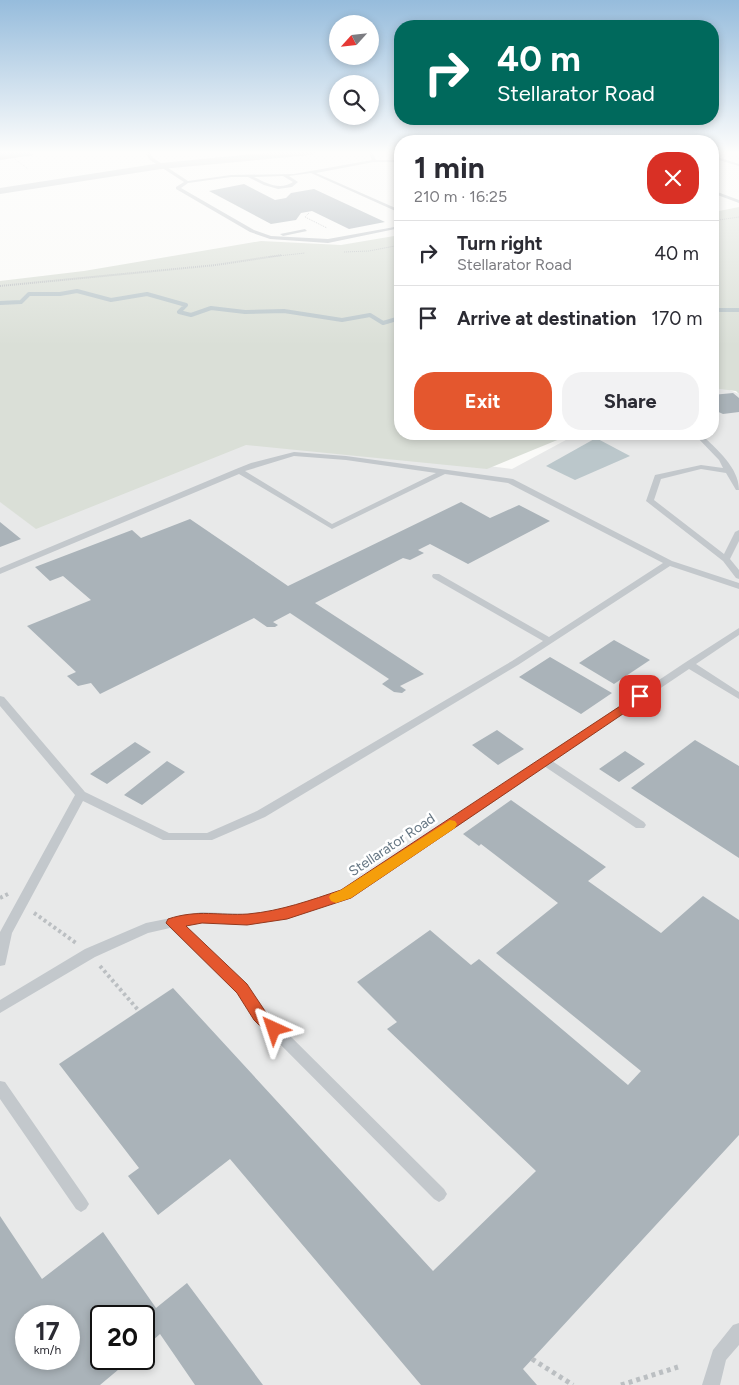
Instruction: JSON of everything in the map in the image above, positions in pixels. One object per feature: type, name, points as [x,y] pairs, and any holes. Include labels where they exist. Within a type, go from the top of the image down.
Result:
[{"type":"lane","points":[[227,217],[252,231],[270,237],[328,241],[394,228]]},
{"type":"lane","points":[[270,237],[305,230]]},
{"type":"lane","points":[[703,440],[722,459],[739,488]]},
{"type":"lane","points":[[0,571],[239,471],[294,454],[346,458],[510,481],[669,563],[739,586]]},
{"type":"lane","points":[[729,471],[701,467],[658,477],[650,502],[726,559],[739,576]]},
{"type":"lane","points":[[239,471],[332,527],[444,472]]},
{"type":"lane","points":[[726,559],[739,532]]},
{"type":"lane","points":[[0,699],[81,795],[167,837],[208,837],[261,814],[550,641],[669,563]]},
{"type":"lane","points":[[436,576],[550,641]]},
{"type":"lane","name":"Stellarator Road","points":[[0,1007],[90,954],[146,928],[202,917],[247,919],[287,914],[346,894],[739,631]]},
{"type":"lane","points":[[689,664],[739,696]]},
{"type":"lane","points":[[544,761],[640,825]]},
{"type":"lane","points":[[0,961],[6,933],[81,795]]},
{"type":"lane","points":[[173,923],[242,988],[260,1015],[439,1194]]},
{"type":"lane","points":[[0,1087],[81,1204]]},
{"type":"lane","points":[[711,1385],[718,1356],[739,1331]]},
{"type":"path","points":[[305,217],[333,232]]},
{"type":"path","points":[[719,220],[739,217]]},
{"type":"path","points":[[340,252],[369,251],[394,246]]},
{"type":"path","points":[[0,286],[216,265],[255,258],[311,253]]},
{"type":"path","points":[[532,1359],[573,1385]]},
{"type":"path","points":[[621,1385],[678,1367]]},
{"type":"shaded area","points":[[719,217],[739,217],[739,394],[736,391],[719,389]]},
{"type":"shaded area","points":[[394,236],[394,440],[557,440],[487,469],[246,445],[36,529],[0,502],[0,281],[84,271],[261,241],[341,245]]},
{"type":"shaded area","points":[[719,386],[739,394],[739,1385],[0,1385],[0,477],[280,439],[512,469],[566,440],[719,440]]},
{"type":"shaded area","points":[[592,440],[600,440],[630,456],[575,480],[546,466]]},
{"type":"building","points":[[257,217],[298,217],[296,220],[271,224]]},
{"type":"building","points":[[324,217],[373,217],[385,222],[349,229]]},
{"type":"building","points":[[733,393],[739,398],[739,412],[723,414],[719,412],[719,394]]},
{"type":"building","points":[[461,502],[490,518],[519,505],[550,521],[468,564],[430,544],[418,550],[424,553],[410,560],[403,558],[315,603],[424,674],[400,686],[406,690],[402,693],[394,692],[382,684],[389,679],[290,613],[273,622],[278,625],[275,627],[267,627],[254,618],[100,694],[91,683],[78,686],[67,676],[76,672],[27,626],[91,600],[63,576],[50,581],[35,567],[132,530],[141,538],[190,519],[288,586]]},
{"type":"building","points":[[0,522],[21,539],[0,547]]},
{"type":"building","points":[[614,640],[650,660],[614,684],[579,663]]},
{"type":"building","points":[[550,657],[612,693],[581,714],[519,677]]},
{"type":"building","points":[[497,730],[524,749],[498,765],[472,745]]},
{"type":"building","points":[[695,740],[739,766],[739,858],[631,788]]},
{"type":"building","points":[[135,742],[151,752],[107,784],[90,774]]},
{"type":"building","points":[[625,751],[645,764],[619,782],[599,769]]},
{"type":"building","points":[[167,761],[185,772],[142,805],[124,795]]},
{"type":"building","points":[[511,800],[606,867],[588,881],[661,933],[703,896],[739,920],[739,1135],[523,1369],[537,1385],[421,1385],[230,1159],[158,1215],[128,1176],[139,1168],[59,1064],[173,988],[433,1271],[536,1171],[387,1029],[397,1022],[357,982],[430,930],[471,965],[479,959],[628,1085],[641,1071],[496,953],[558,903],[481,844],[479,846],[463,834]]},
{"type":"building","points":[[0,1216],[42,1279],[103,1232],[154,1305],[90,1305],[90,1370],[118,1370],[100,1385],[0,1385]]},
{"type":"building","points":[[187,1283],[263,1385],[195,1385],[160,1334],[155,1338],[155,1307],[156,1308]]},
{"type":"waterway","points":[[0,303],[21,302],[29,294],[60,294],[77,291],[111,300],[147,294],[186,305],[179,312],[191,315],[211,308],[245,312],[284,311],[342,320],[370,315],[383,323],[394,320]]},
{"type":"waterway","points":[[719,310],[739,310]]},
{"type":"slow traffic","points":[[336,897],[346,894],[450,824]]},
{"type":"route","points":[[274,1029],[260,1015],[242,988],[173,923],[202,917],[247,919],[287,914],[346,894],[640,696]]}]
